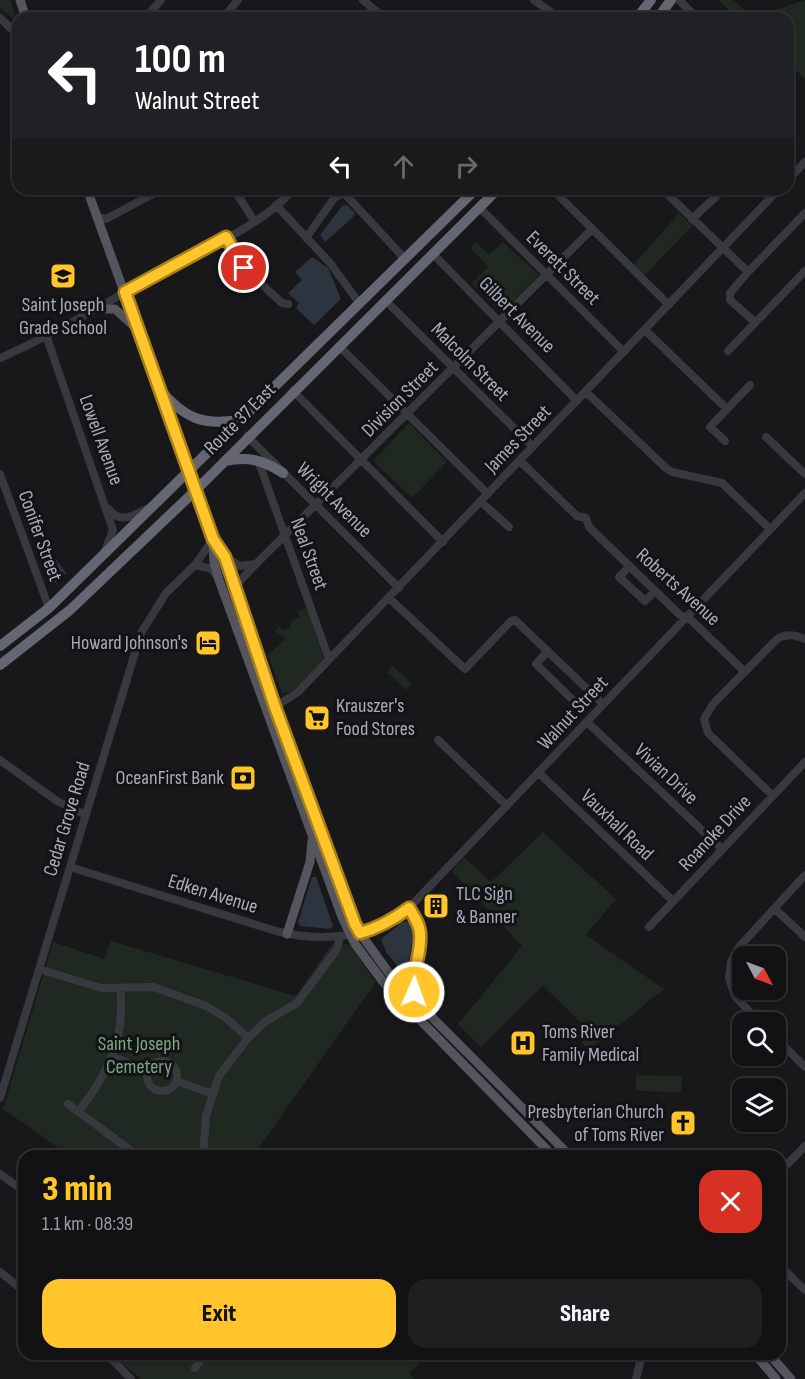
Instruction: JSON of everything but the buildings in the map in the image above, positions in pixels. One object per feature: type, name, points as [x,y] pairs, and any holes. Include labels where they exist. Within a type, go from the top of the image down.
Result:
[{"type":"highway","points":[[642,12],[651,0]]},
{"type":"highway","name":"Route 37 East","points":[[0,646],[49,608],[470,195]]},
{"type":"highway","name":"Route 37 East","points":[[0,665],[65,615],[197,489],[247,436],[492,195]]},
{"type":"highway","points":[[162,392],[180,411],[190,416],[216,423],[239,420]]},
{"type":"highway","points":[[224,461],[244,457],[258,460],[283,474]]},
{"type":"main road","points":[[89,195],[197,489],[213,539],[214,562],[219,580],[350,934],[384,983],[547,1150]]},
{"type":"main road","points":[[96,309],[115,309],[139,330]]},
{"type":"main road","points":[[213,539],[225,557],[275,707],[349,912],[350,934],[564,1150]]},
{"type":"main road","points":[[287,934],[310,862],[312,836]]},
{"type":"main road","points":[[409,908],[421,937],[412,981],[416,1002]]},
{"type":"main road","points":[[530,1116],[557,1150]]},
{"type":"main road","points":[[760,1360],[776,1379]]},
{"type":"main road","points":[[774,1360],[791,1379]]},
{"type":"street","points":[[150,12],[161,0]]},
{"type":"street","points":[[228,12],[238,0]]},
{"type":"street","points":[[363,0],[377,12]]},
{"type":"street","points":[[534,0],[551,12]]},
{"type":"street","points":[[679,0],[691,12]]},
{"type":"street","points":[[0,18],[12,29]]},
{"type":"street","points":[[794,174],[805,162]]},
{"type":"street","points":[[97,217],[106,219],[151,195]]},
{"type":"street","points":[[238,195],[254,221]]},
{"type":"street","points":[[0,357],[47,338],[226,237],[254,221],[287,195]]},
{"type":"street","points":[[306,238],[335,197],[340,195]]},
{"type":"street","points":[[346,195],[405,259]]},
{"type":"street","points":[[558,195],[669,304]]},
{"type":"street","points":[[668,195],[747,272]]},
{"type":"street","points":[[692,219],[718,195]]},
{"type":"street","name":"James Street","points":[[275,707],[298,692],[773,195]]},
{"type":"street","points":[[276,205],[330,263],[360,304]]},
{"type":"street","name":"Everett Street","points":[[479,207],[624,352]]},
{"type":"street","points":[[755,322],[730,300],[729,293],[805,213]]},
{"type":"street","name":"Division Street","points":[[236,594],[239,582],[256,564],[592,230]]},
{"type":"street","points":[[226,237],[244,268],[282,303],[288,304]]},
{"type":"street","name":"Gilbert Avenue","points":[[433,254],[578,400]]},
{"type":"street","points":[[728,351],[805,271]]},
{"type":"street","name":"Malcolm Street","points":[[385,300],[533,447]]},
{"type":"street","points":[[645,330],[727,409]]},
{"type":"street","name":"Lowell Avenue","points":[[47,338],[106,505],[113,532],[104,554]]},
{"type":"street","points":[[339,346],[488,494]]},
{"type":"street","points":[[725,441],[710,427],[750,385]]},
{"type":"street","points":[[293,391],[443,542]]},
{"type":"street","points":[[586,392],[666,468],[672,472],[722,483],[770,529]]},
{"type":"street","name":"Wright Avenue","points":[[247,436],[399,588]]},
{"type":"street","points":[[766,437],[805,474]]},
{"type":"street","name":"Neal Street","points":[[258,460],[329,659]]},
{"type":"street","name":"Roberts Avenue","points":[[520,461],[577,516],[580,524],[589,527],[655,591],[691,620],[745,672]]},
{"type":"street","name":"Conifer Street","points":[[0,474],[49,608]]},
{"type":"street","name":"Walnut Street","points":[[350,934],[390,921],[409,908],[805,493]]},
{"type":"street","points":[[481,502],[509,527]]},
{"type":"street","points":[[106,505],[112,514],[126,518],[152,506]]},
{"type":"street","name":"Cedar Grove Road","points":[[0,1098],[141,633],[152,612],[180,578],[195,565],[213,539]]},
{"type":"street","points":[[225,557],[240,566],[256,564]]},
{"type":"street","points":[[195,565],[212,569],[219,580]]},
{"type":"street","points":[[630,566],[619,577],[645,601],[655,591]]},
{"type":"street","points":[[389,598],[465,669],[510,621],[518,622],[603,705]]},
{"type":"street","points":[[772,796],[708,733],[704,724],[706,714],[712,704],[784,635],[805,639]]},
{"type":"street","points":[[548,651],[536,664],[582,709],[594,696]]},
{"type":"street","name":"Vivian Drive","points":[[587,722],[722,849]]},
{"type":"street","points":[[438,740],[507,806]]},
{"type":"street","points":[[0,760],[57,801],[86,815]]},
{"type":"street","name":"Roanoke Drive","points":[[649,927],[805,762]]},
{"type":"street","name":"Vauxhall Road","points":[[538,773],[673,902]]},
{"type":"street","name":"Edken Avenue","points":[[70,867],[287,934],[324,938],[350,934]]},
{"type":"street","points":[[750,1012],[735,996],[729,970],[739,947],[805,875]]},
{"type":"street","points":[[775,909],[805,937]]},
{"type":"street","points":[[203,1150],[206,1116],[219,1076],[248,1038],[266,1022],[297,1003],[350,934]]},
{"type":"street","points":[[39,969],[101,988],[154,987],[206,1006],[226,1018],[248,1038]]},
{"type":"street","points":[[78,1112],[101,1081],[112,1057],[119,1035],[120,988]]},
{"type":"street","points":[[786,1048],[805,1067]]},
{"type":"street","points":[[112,1057],[148,1071]]},
{"type":"street","points":[[168,1062],[175,1068],[176,1081],[165,1090],[155,1088],[149,1081],[148,1071],[154,1064],[168,1062]]},
{"type":"street","points":[[176,1081],[213,1094]]},
{"type":"street","points":[[68,1104],[130,1150]]},
{"type":"street","points":[[786,1166],[805,1146]]},
{"type":"street","points":[[0,1174],[18,1187]]},
{"type":"street","points":[[0,1272],[18,1286]]},
{"type":"street","points":[[786,1272],[805,1290]]},
{"type":"street","points":[[113,1360],[131,1379]]},
{"type":"street","points":[[195,1368],[201,1360]]},
{"type":"street","points":[[636,1379],[641,1360]]},
{"type":"green space","points":[[0,0],[10,0],[14,12],[12,12],[12,18],[0,8]]},
{"type":"green space","points":[[718,0],[733,0],[746,12],[731,12]]},
{"type":"green space","points":[[805,0],[805,79],[794,69],[794,12],[768,12]]},
{"type":"green space","points":[[679,213],[692,226],[644,276],[633,265]]},
{"type":"green space","points":[[476,242],[489,254],[503,242],[539,275],[501,313],[472,283],[488,267],[470,248]]},
{"type":"green space","points":[[409,423],[447,462],[412,498],[373,461]]},
{"type":"green space","points":[[307,608],[324,660],[294,690],[282,694],[268,655],[285,639],[275,631],[279,626],[283,630],[290,628],[292,620],[299,617],[298,611]]},
{"type":"green space","points":[[393,666],[412,684],[406,690],[387,672]]},
{"type":"green space","points":[[543,832],[616,899],[586,935],[664,989],[589,1050],[573,1032],[579,1021],[543,986],[481,1047],[458,1024],[522,946],[452,871],[464,857],[491,882]]},
{"type":"green space","name":"Saint Joseph Cemetery","points":[[111,941],[296,996],[331,945],[349,944],[376,982],[257,1150],[61,1150],[3,1109],[53,942],[104,959]]},
{"type":"green space","points":[[636,1075],[682,1076],[681,1092],[636,1091]]},
{"type":"green space","points":[[119,1360],[421,1360],[409,1374],[415,1379],[140,1379]]},
{"type":"shaded area","points":[[347,205],[355,213],[353,217],[325,242],[320,235],[342,206]]},
{"type":"shaded area","points":[[312,257],[328,268],[341,299],[314,325],[296,308],[299,303],[288,293],[302,280],[295,272]]},
{"type":"shaded area","points":[[48,548],[66,573],[56,583],[47,579],[38,555],[42,550]]},
{"type":"shaded area","points":[[312,877],[316,877],[333,926],[330,929],[300,926],[298,922]]},
{"type":"shaded area","points":[[411,921],[414,933],[407,970],[403,973],[386,952],[381,939],[402,922]]},
{"type":"place","name":"Saint Joseph Grade School","points":[[63,276]]},
{"type":"place","name":"Howard Johnson's","points":[[208,643]]},
{"type":"place","name":"Krauszer's Food Stores","points":[[317,718]]},
{"type":"place","name":"OceanFirst Bank","points":[[243,778]]},
{"type":"place","name":"TLC Sign & Banner","points":[[436,906]]},
{"type":"place","name":"Toms River Family Medical","points":[[523,1043]]},
{"type":"place","name":"Presbyterian Church of Toms River","points":[[683,1123]]},
{"type":"route","points":[[244,268],[226,237],[125,292],[213,539],[225,557],[275,707],[349,912],[360,933],[390,921],[409,908],[417,922],[421,937],[412,981],[414,992]]}]
